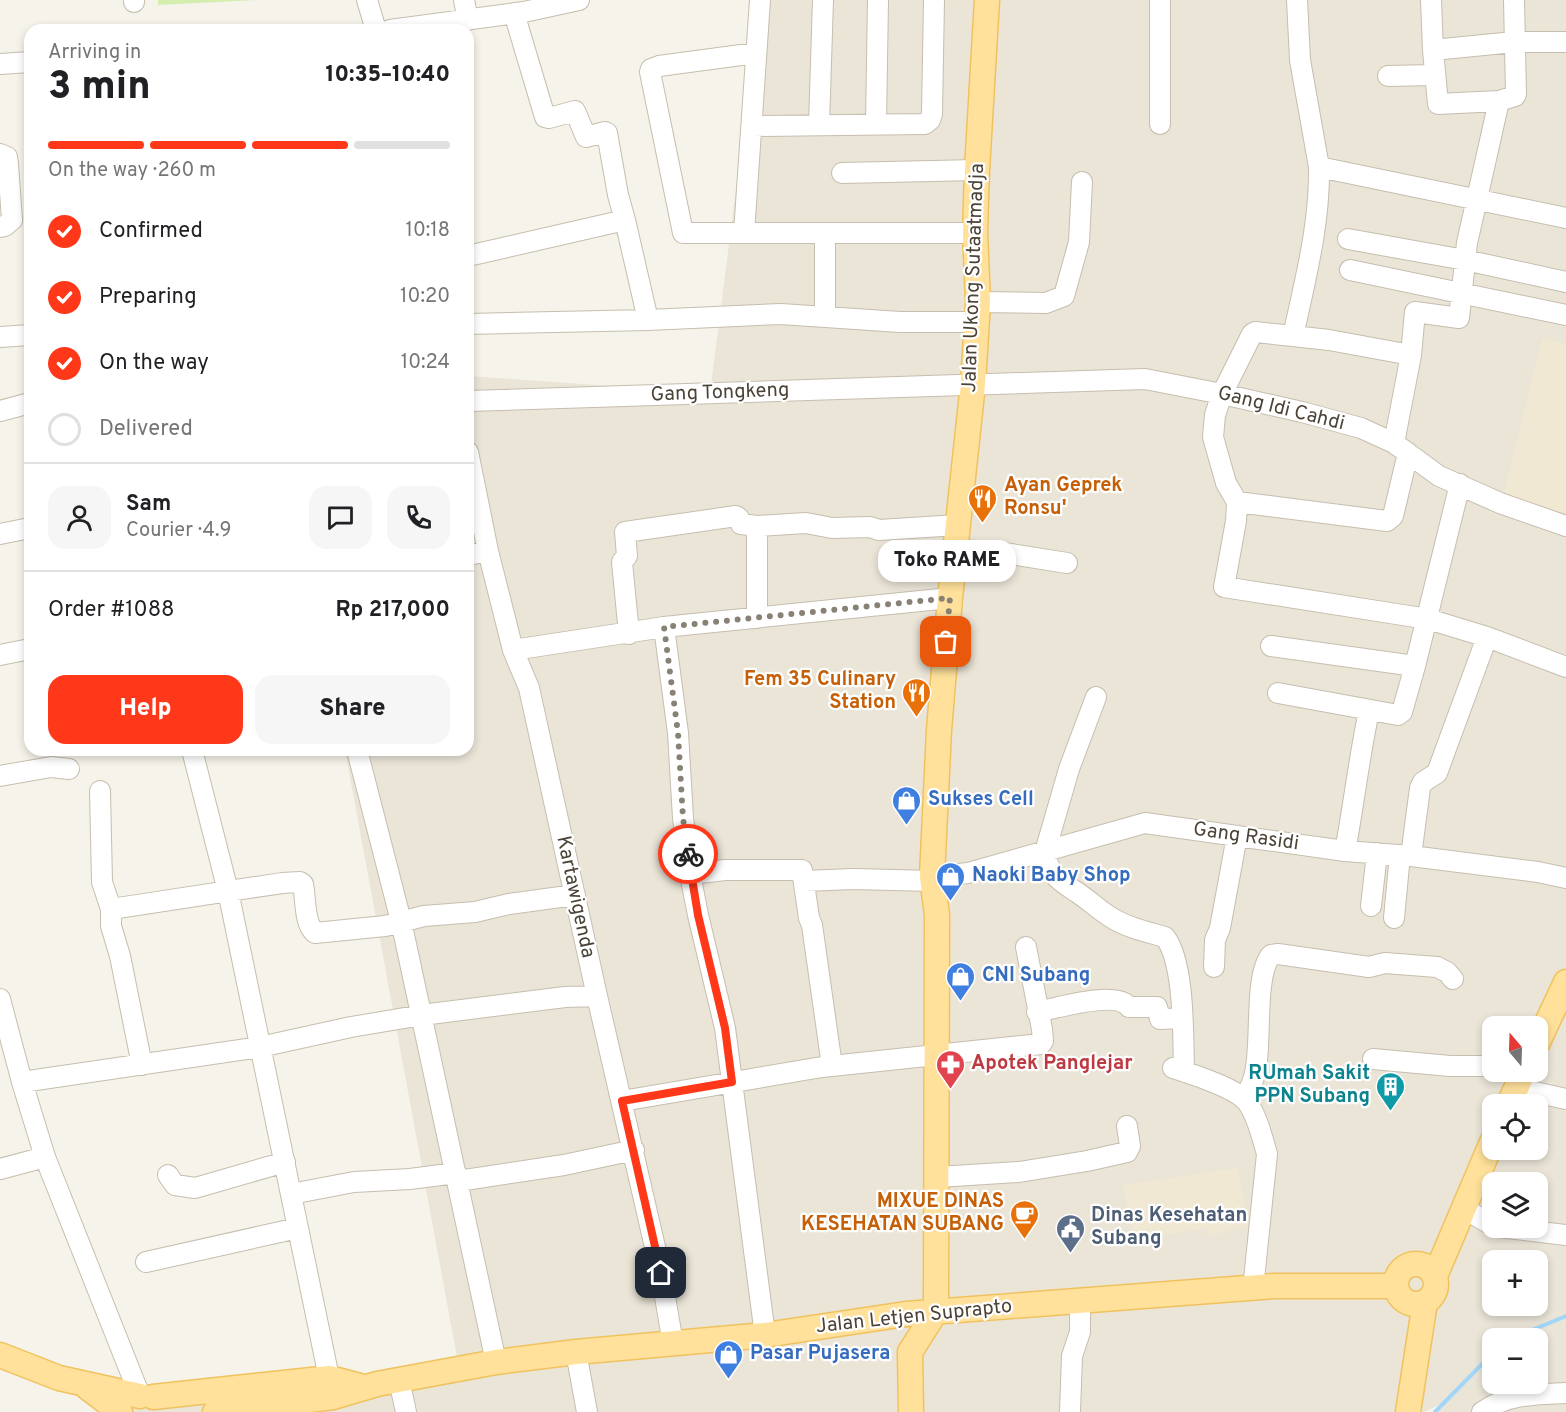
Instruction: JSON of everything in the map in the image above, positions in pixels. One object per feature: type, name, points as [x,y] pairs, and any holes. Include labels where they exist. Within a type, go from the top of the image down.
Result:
[{"type":"main road","name":"Jalan Ukong Sutaatmadja","points":[[936,1311],[938,915],[933,879],[939,730],[950,598],[973,384],[977,312],[975,232],[977,170],[987,0]]},
{"type":"main road","points":[[1548,1021],[1566,982]]},
{"type":"main road","points":[[1408,1412],[1425,1302],[1434,1293],[1435,1276],[1484,1160]]},
{"type":"main road","points":[[1425,1302],[1412,1304],[1401,1298],[1395,1286],[1398,1274],[1407,1265],[1420,1264],[1426,1266],[1435,1276]]},
{"type":"main road","name":"Jalan Letjen Suprapto","points":[[0,1355],[34,1369],[145,1404],[364,1387],[496,1362],[576,1352],[765,1335],[883,1316],[1275,1286],[1395,1286]]},
{"type":"main road","points":[[911,1412],[910,1352],[936,1311]]},
{"type":"main road","points":[[883,1316],[910,1352]]},
{"type":"main road","points":[[81,1383],[120,1412]]},
{"type":"main road","name":"Jalan Letjen Suprapto","points":[[214,1412],[331,1388]]},
{"type":"street","points":[[367,0],[374,24]]},
{"type":"street","points":[[464,0],[468,20]]},
{"type":"street","points":[[437,24],[579,0]]},
{"type":"street","points":[[744,232],[760,0]]},
{"type":"street","points":[[819,125],[823,0]]},
{"type":"street","points":[[876,124],[878,0]]},
{"type":"street","points":[[752,126],[925,124],[930,120],[932,114],[934,0]]},
{"type":"street","points":[[1160,0],[1160,124]]},
{"type":"street","points":[[1293,336],[1312,246],[1319,183],[1319,167],[1300,60],[1297,0]]},
{"type":"street","points":[[1431,0],[1434,75],[1437,102],[1440,104],[1499,101],[1512,99],[1516,94],[1514,0]]},
{"type":"street","points":[[521,8],[526,52],[544,117],[549,118],[574,111],[586,137],[607,133],[618,195],[648,320]]},
{"type":"street","points":[[1433,50],[1514,42],[1566,42]]},
{"type":"street","points":[[756,53],[651,69],[683,233],[975,232]]},
{"type":"street","points":[[0,64],[24,62]]},
{"type":"street","points":[[1388,76],[1434,75]]},
{"type":"street","points":[[1237,502],[1384,522],[1393,516],[1415,312],[1459,318],[1465,260],[1476,200],[1499,101]]},
{"type":"street","points":[[0,154],[7,157],[12,220],[0,227]]},
{"type":"street","points":[[1319,167],[1566,218]]},
{"type":"street","points":[[842,173],[977,170]]},
{"type":"street","points":[[474,324],[781,314],[900,322],[1046,303],[1064,296],[1079,242],[1082,182]]},
{"type":"street","points":[[474,255],[625,220]]},
{"type":"street","points":[[825,233],[825,317]]},
{"type":"street","points":[[1348,239],[1465,260],[1566,282]]},
{"type":"street","points":[[1350,270],[1566,315]]},
{"type":"street","points":[[1411,356],[1329,340],[1255,332],[1252,334],[1222,394],[1215,416],[1213,437],[1226,483],[1237,502],[1236,521],[1224,587],[1428,619],[1487,637],[1566,667]]},
{"type":"street","points":[[0,337],[24,335]]},
{"type":"street","name":"Gang Idi Cahdi","points":[[973,384],[1145,380],[1302,412],[1360,428],[1401,448],[1439,476],[1500,503],[1566,526]]},
{"type":"street","name":"Gang Tongkeng","points":[[474,401],[973,384]]},
{"type":"street","points":[[0,411],[24,405]]},
{"type":"street","name":"Kartawigenda","points":[[474,482],[488,551],[513,650],[529,688],[597,996],[634,1150],[661,1273],[673,1344]]},
{"type":"street","points":[[1278,693],[1369,711],[1398,715],[1401,713],[1428,619],[1460,484]]},
{"type":"street","points":[[629,634],[622,562],[627,556],[625,532],[736,516],[741,524],[758,526],[806,523],[832,528],[870,527],[879,530],[958,525]]},
{"type":"street","points":[[758,526],[758,618]]},
{"type":"street","points":[[0,532],[24,529]]},
{"type":"street","points":[[956,550],[998,552],[1067,563]]},
{"type":"street","points":[[474,554],[488,551]]},
{"type":"street","points":[[513,650],[664,627],[950,598]]},
{"type":"street","points":[[664,627],[678,733],[683,818],[690,874],[725,1028],[765,1335]]},
{"type":"street","points":[[1394,918],[1420,788],[1423,782],[1437,773],[1487,637]]},
{"type":"street","points":[[1271,646],[1415,666]]},
{"type":"street","points":[[0,655],[24,650]]},
{"type":"street","points":[[1096,697],[1069,769],[1045,852],[1050,870],[1061,883],[1113,919],[1165,937],[1171,947],[1179,984],[1181,1018],[1179,1070],[1229,1090],[1245,1099],[1262,1136],[1267,1154],[1253,1288]]},
{"type":"street","points":[[1345,850],[1369,711]]},
{"type":"street","points":[[194,756],[228,891],[331,1388]]},
{"type":"street","points":[[359,756],[401,921],[496,1362]]},
{"type":"street","points":[[0,776],[51,767],[69,769]]},
{"type":"street","points":[[100,791],[102,882],[111,909],[111,926],[120,956],[142,1065]]},
{"type":"street","name":"Gang Rasidi","points":[[804,881],[933,879],[968,873],[1145,823],[1345,850],[1405,855],[1538,872],[1566,878]]},
{"type":"street","points":[[1214,967],[1215,940],[1220,928],[1237,836]]},
{"type":"street","points":[[1371,906],[1377,853]]},
{"type":"street","points":[[690,874],[725,870],[802,870],[809,918],[813,925],[832,1066]]},
{"type":"street","points":[[111,909],[300,882],[303,884],[306,896],[307,920],[310,929],[315,933],[385,926],[424,916],[475,912],[508,904],[575,895]]},
{"type":"street","points":[[622,1101],[832,1066],[1041,1044],[1042,1029],[1026,947]]},
{"type":"street","points":[[1245,1099],[1255,1076],[1262,982],[1267,960],[1271,955],[1278,954],[1334,964],[1369,967],[1385,963],[1437,967],[1447,972],[1453,979]]},
{"type":"street","points":[[22,1082],[261,1047],[351,1027],[422,1015],[565,997],[597,996]]},
{"type":"street","points":[[1037,1012],[1114,999],[1124,1002],[1129,1007],[1157,1007],[1160,1019],[1181,1018]]},
{"type":"street","points":[[1,1002],[45,1156],[145,1404]]},
{"type":"street","points":[[1373,1059],[1450,1066],[1482,1065]]},
{"type":"street","points":[[1517,1088],[1566,1099]]},
{"type":"street","points":[[937,1177],[1019,1172],[1127,1152],[1130,1146],[1128,1126]]},
{"type":"street","points":[[291,1194],[354,1182],[457,1177],[564,1164],[634,1150]]},
{"type":"street","points":[[0,1169],[45,1156]]},
{"type":"street","points":[[168,1175],[175,1185],[195,1188],[285,1162]]},
{"type":"street","points":[[1463,1208],[1482,1219]]},
{"type":"street","points":[[146,1262],[298,1228]]},
{"type":"street","points":[[1548,1233],[1566,1235]]},
{"type":"street","points":[[1071,1412],[1072,1356],[1080,1332],[1080,1301]]},
{"type":"street","points":[[576,1352],[587,1412]]},
{"type":"street","points":[[399,1380],[406,1412]]},
{"type":"street","points":[[1482,1412],[1495,1403],[1528,1394],[1566,1393]]},
{"type":"shaded area","points":[[760,0],[1566,0],[1566,1412],[1435,1412],[1443,1403],[1424,1412],[102,1412],[93,1391],[459,1368],[346,756],[474,756],[474,554],[488,551],[474,484],[474,376],[710,393]]},
{"type":"shaded area","points":[[1542,338],[1566,344],[1566,525],[1502,503]]},
{"type":"shaded area","points":[[1238,1168],[1248,1226],[1207,1236],[1206,1228],[1134,1240],[1123,1185]]},
{"type":"green space","points":[[158,0],[256,0],[158,5]]},
{"type":"waterway","points":[[1537,1328],[1566,1316]]},
{"type":"waterway","points":[[1435,1412],[1482,1364]]},
{"type":"way so far","points":[[688,854],[683,818],[678,733],[664,627],[950,598],[946,642]]},
{"type":"place","name":"Ayan Geprek Ronsu'","points":[[983,524]]},
{"type":"place","name":"Toko RAME","points":[[946,642]]},
{"type":"place","name":"Fem 35 Culinary Station","points":[[917,718]]},
{"type":"place","name":"Sukses Cell","points":[[907,826]]},
{"type":"place","name":"Naoki Baby Shop","points":[[951,902]]},
{"type":"place","name":"CNI Subang","points":[[961,1002]]},
{"type":"place","name":"Apotek Panglejar","points":[[950,1090]]},
{"type":"place","name":"RUmah Sakit PPN Subang","points":[[1391,1112]]},
{"type":"place","name":"MIXUE DINAS KESEHATAN SUBANG","points":[[1025,1240]]},
{"type":"place","name":"Dinas Kesehatan Subang","points":[[1070,1254]]},
{"type":"place","name":"Pasar Pujasera","points":[[729,1380]]},
{"type":"route","points":[[661,1273],[622,1101],[732,1082],[725,1028],[698,915],[688,854]]}]
